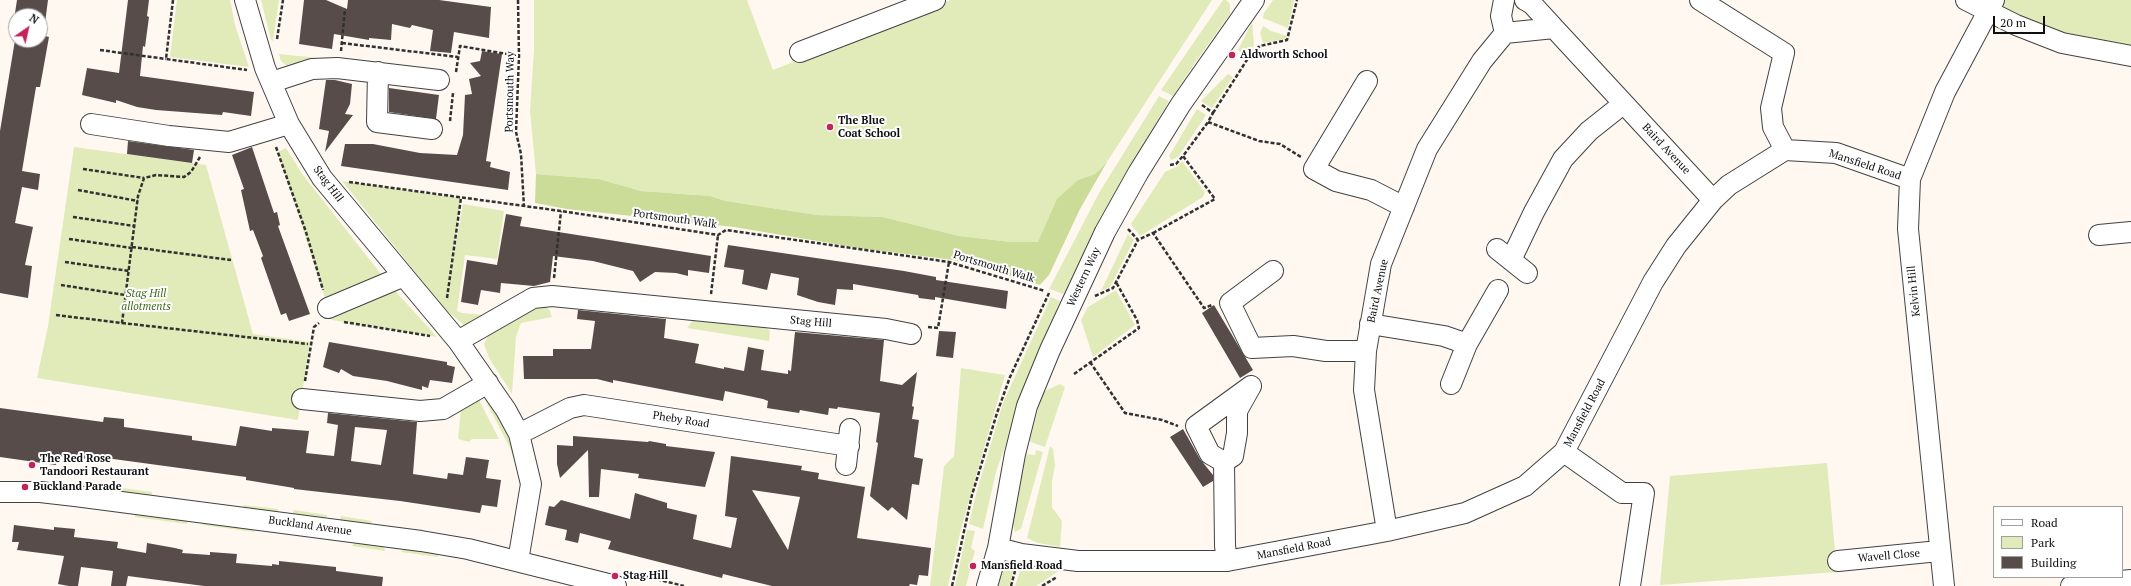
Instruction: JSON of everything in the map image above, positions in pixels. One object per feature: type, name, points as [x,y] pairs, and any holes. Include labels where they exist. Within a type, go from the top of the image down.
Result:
[{"type":"street","name":"Stag Hill","points":[[246,0],[267,71],[280,126],[443,324],[458,340],[506,410],[519,434],[531,484],[518,561]]},
{"type":"street","points":[[800,52],[935,0]]},
{"type":"street","points":[[1504,0],[1501,16],[1506,33],[1554,28]]},
{"type":"street","name":"Baird Avenue","points":[[1526,0],[1532,4],[1713,200]]},
{"type":"street","points":[[1700,0],[1784,53],[1771,108],[1772,127],[1785,150]]},
{"type":"street","points":[[1966,0],[1991,6],[2016,25],[2062,43],[2131,56]]},
{"type":"street","name":"Western Way","points":[[987,586],[998,548],[1015,454],[1027,406],[1050,350],[1105,232],[1138,173],[1181,104],[1252,1]]},
{"type":"street","name":"Kelvin Hill","points":[[1944,586],[1939,551],[1908,229],[1910,179],[1945,92],[1991,6]]},
{"type":"street","name":"Baird Avenue","points":[[1387,531],[1364,390],[1366,351],[1381,264],[1427,149],[1482,61],[1506,33]]},
{"type":"street","points":[[267,71],[339,68],[450,82]]},
{"type":"street","points":[[378,72],[377,122],[441,126]]},
{"type":"street","points":[[1367,81],[1314,169],[1336,181],[1371,190],[1404,207]]},
{"type":"street","points":[[1527,273],[1504,254],[1534,212],[1563,159],[1589,131],[1623,104]]},
{"type":"street","points":[[91,124],[210,141],[229,142],[264,133],[280,126]]},
{"type":"street","name":"Mansfield Road","points":[[998,548],[1021,554],[1078,561],[1227,562],[1387,531],[1465,513],[1525,486],[1564,452],[1653,282],[1676,246],[1713,200],[1729,185],[1785,150],[1836,153],[1910,179]]},
{"type":"street","points":[[2099,235],[2131,232]]},
{"type":"street","points":[[1273,271],[1230,303],[1252,348],[1293,346],[1326,351],[1366,351]]},
{"type":"street","points":[[330,314],[404,276]]},
{"type":"street","points":[[1451,384],[1467,344],[1498,290]]},
{"type":"street","name":"Stag Hill","points":[[458,340],[532,298],[552,296],[886,329],[911,334]]},
{"type":"street","points":[[1370,324],[1444,336],[1467,344]]},
{"type":"street","points":[[302,399],[420,412],[443,409],[488,383]]},
{"type":"street","points":[[1251,386],[1237,411],[1237,433],[1233,456],[1224,462],[1210,454],[1196,426],[1251,386]]},
{"type":"street","name":"Pheby Road","points":[[519,434],[570,408],[584,405],[848,447]]},
{"type":"street","points":[[1564,452],[1622,493],[1644,492],[1630,586]]},
{"type":"street","points":[[1224,462],[1225,546],[1227,562]]},
{"type":"street","name":"Buckland Avenue","points":[[0,492],[40,492],[75,496],[405,539],[468,549],[616,586]]},
{"type":"street","name":"Wavell Close","points":[[1838,561],[1939,551]]},
{"type":"street","points":[[2071,586],[2131,580]]},
{"type":"path","points":[[166,59],[173,0]]},
{"type":"path","points":[[100,50],[267,71],[274,56],[283,0]]},
{"type":"path","name":"Portsmouth Way","points":[[518,0],[519,56],[516,132],[521,154],[524,207]]},
{"type":"path","points":[[1170,165],[1176,164],[1208,122],[1252,52],[1260,46],[1287,40],[1297,0]]},
{"type":"path","points":[[339,68],[345,9]]},
{"type":"path","points":[[342,43],[458,57]]},
{"type":"path","points":[[441,126],[450,82],[460,46],[519,56]]},
{"type":"path","points":[[1196,101],[1213,113]]},
{"type":"path","points":[[1208,122],[1259,141],[1280,144],[1295,152],[1314,169]]},
{"type":"path","points":[[280,126],[306,232],[330,314]]},
{"type":"path","points":[[83,169],[144,178],[156,175],[184,178],[191,172],[210,141]]},
{"type":"path","points":[[1093,297],[1113,288],[1138,240],[1215,199],[1183,156]]},
{"type":"path","points":[[122,323],[134,226],[144,178]]},
{"type":"path","name":"Portsmouth Walk","points":[[322,178],[561,211],[718,235],[726,230],[949,262],[1047,292],[1010,377],[997,413],[972,495],[952,586]]},
{"type":"path","points":[[78,190],[138,201]]},
{"type":"path","points":[[443,324],[461,198]]},
{"type":"path","points":[[552,296],[561,211]]},
{"type":"path","points":[[74,217],[134,226]]},
{"type":"path","points":[[1127,227],[1138,240]]},
{"type":"path","points":[[1153,233],[1204,308],[1230,303]]},
{"type":"path","points":[[707,312],[718,235]]},
{"type":"path","points":[[69,239],[231,260]]},
{"type":"path","points":[[65,262],[128,271]]},
{"type":"path","points":[[911,334],[913,324],[938,328],[949,262]]},
{"type":"path","points":[[1074,374],[1139,328],[1137,320],[1116,282]]},
{"type":"path","points":[[61,285],[125,295]]},
{"type":"path","points":[[330,314],[458,340]]},
{"type":"path","points":[[302,399],[314,327],[330,314]]},
{"type":"path","points":[[56,315],[308,344]]},
{"type":"path","points":[[1090,362],[1125,413],[1162,420],[1183,428],[1196,426]]},
{"type":"green space","points":[[177,0],[230,0],[235,25],[249,67],[170,57]]},
{"type":"green space","points":[[261,0],[279,0],[273,41],[271,40]]},
{"type":"green space","name":"The Blue Coat School","points":[[534,0],[747,0],[773,70],[951,0],[1212,0],[1107,162],[1095,174],[1078,180],[1046,227],[1038,242],[1011,242],[959,236],[883,217],[817,215],[726,201],[710,196],[641,191],[599,179],[536,174],[530,111],[534,50]]},
{"type":"green space","points":[[1223,0],[1226,0],[1230,4],[1230,14],[1173,96],[1161,90]]},
{"type":"green space","points":[[1273,0],[1294,0],[1288,28],[1263,18],[1264,13]]},
{"type":"green space","points":[[2002,0],[2131,0],[2131,48],[2070,38],[1997,10]]},
{"type":"green space","points":[[1252,22],[1254,45],[1247,57],[1238,50]]},
{"type":"green space","points":[[1263,26],[1271,31],[1287,36],[1286,39],[1263,43],[1260,33]]},
{"type":"green space","points":[[279,54],[318,58],[287,66],[281,61]]},
{"type":"green space","points":[[1228,74],[1233,77],[1212,108],[1201,101]]},
{"type":"green space","points":[[1159,96],[1169,101],[1103,215],[1064,294],[1049,289],[1099,193]]},
{"type":"green space","points":[[1197,109],[1206,115],[1178,157],[1171,160],[1169,156]]},
{"type":"green space","name":"Stag Hill allotments","points":[[74,147],[206,165],[253,334],[310,342],[298,420],[37,378],[48,326]]},
{"type":"green space","points":[[286,148],[303,175],[388,283],[437,337],[332,320],[278,152]]},
{"type":"green space","points":[[1182,161],[1205,192],[1203,197],[1140,236],[1131,224],[1165,172],[1178,166]]},
{"type":"green space","points":[[1107,162],[1080,209],[1049,275],[1040,285],[953,260],[859,248],[734,227],[567,209],[535,203],[536,174],[599,179],[641,191],[710,196],[726,201],[817,215],[883,217],[959,236],[1011,242],[1038,242],[1057,199],[1078,180],[1095,174]]},
{"type":"green space","points":[[342,181],[461,198],[448,289],[463,204],[504,211],[497,259],[465,255],[457,311],[462,313],[483,315],[480,328],[465,326],[445,309]]},
{"type":"green space","points":[[1128,234],[1134,240],[1110,287],[1101,291]]},
{"type":"green space","points":[[1116,290],[1135,325],[1093,357],[1081,320],[1088,307]]},
{"type":"green space","points":[[1051,297],[1060,301],[1031,373],[996,472],[983,529],[969,524],[976,494],[1003,403]]},
{"type":"green space","points":[[544,304],[550,311],[552,317],[521,323],[516,337],[512,394],[489,358],[484,344],[490,332]]},
{"type":"green space","points":[[694,319],[764,326],[770,331],[769,341],[687,328]]},
{"type":"green space","points":[[961,368],[1005,375],[962,525],[948,586],[930,586],[944,466],[954,456]]},
{"type":"green space","points":[[1060,384],[1065,387],[1045,447],[1029,441],[1043,392]]},
{"type":"green space","points":[[478,398],[499,439],[472,439],[469,442],[458,439],[461,409]]},
{"type":"green space","points":[[484,398],[488,400],[496,412],[512,444],[517,461],[515,463],[510,448]]},
{"type":"green space","points":[[1050,446],[1053,449],[1055,466],[1052,481],[1052,507],[1062,521],[1060,547],[1038,543],[1027,538]]},
{"type":"green space","points":[[1036,450],[1043,452],[1021,529],[1015,532],[1012,522],[1024,460],[1027,454],[1035,455]]},
{"type":"green space","points":[[1827,463],[1837,572],[1660,585],[1670,476]]},
{"type":"green space","points":[[73,482],[102,485],[102,487],[100,490],[74,486]]},
{"type":"green space","points":[[115,487],[152,492],[152,494],[150,496],[116,492]]},
{"type":"green space","points":[[243,505],[278,509],[278,512],[244,508]]},
{"type":"green space","points":[[294,510],[327,515],[326,519],[295,516],[293,513]]},
{"type":"green space","points":[[135,513],[188,519],[187,524],[135,517]]},
{"type":"green space","points":[[341,516],[372,521],[369,526],[342,522],[340,519]]},
{"type":"green space","points":[[204,523],[252,528],[255,532],[202,525]]},
{"type":"green space","points":[[967,530],[975,531],[971,548],[975,551],[966,586],[955,586]]},
{"type":"green space","points":[[355,542],[384,546],[385,551],[352,546]]},
{"type":"green space","points":[[404,548],[437,553],[438,557],[401,552]]},
{"type":"green space","points":[[1023,562],[1062,569],[1036,586],[1015,586]]},
{"type":"green space","points":[[1015,565],[1009,586],[993,586],[1003,568]]},
{"type":"building","points":[[17,0],[48,0],[47,8],[16,8]]},
{"type":"building","points":[[128,0],[149,0],[147,16],[149,17],[145,47],[143,46],[140,76],[254,92],[251,116],[223,112],[222,115],[156,110],[137,107],[116,100],[116,103],[82,95],[87,68],[119,73]]},
{"type":"building","points":[[304,0],[326,0],[347,9],[348,0],[439,0],[491,7],[489,38],[454,32],[451,53],[430,51],[433,30],[412,25],[410,28],[392,24],[391,40],[369,38],[369,40],[334,34],[332,49],[299,44]]},
{"type":"building","points":[[14,48],[47,48],[40,87],[36,87],[22,171],[40,174],[38,190],[22,187],[15,223],[33,227],[25,265],[32,266],[28,298],[0,293],[0,131]]},
{"type":"building","points":[[482,51],[502,54],[486,161],[491,162],[490,167],[510,172],[508,190],[341,166],[345,144],[373,144],[420,153],[457,155],[463,135],[465,95],[472,94],[469,79],[481,76],[470,63],[480,61]]},
{"type":"building","points":[[326,80],[335,80],[352,84],[350,104],[345,114],[353,115],[325,152],[329,131],[319,129]]},
{"type":"building","points":[[389,88],[439,95],[436,119],[389,112]]},
{"type":"building","points":[[128,141],[194,150],[192,163],[127,154]]},
{"type":"building","points":[[252,147],[274,213],[277,212],[280,225],[278,226],[310,314],[289,321],[286,313],[281,315],[261,258],[263,256],[253,230],[250,231],[241,190],[244,189],[232,155]]},
{"type":"building","points":[[506,214],[522,217],[520,226],[711,256],[709,273],[688,270],[688,276],[676,273],[655,272],[640,282],[633,271],[593,261],[553,256],[550,282],[534,286],[501,283],[500,293],[481,290],[478,305],[461,302],[467,260],[497,265]]},
{"type":"building","points":[[728,245],[904,271],[936,277],[936,280],[1008,291],[1006,309],[935,297],[935,300],[919,298],[918,295],[853,284],[853,290],[837,289],[835,305],[818,302],[797,295],[799,278],[771,273],[767,290],[742,284],[744,270],[724,267]]},
{"type":"building","points":[[1214,305],[1253,370],[1240,378],[1202,313]]},
{"type":"building","points":[[578,310],[666,319],[664,338],[699,344],[695,363],[724,369],[724,367],[744,371],[748,347],[764,350],[761,370],[788,374],[788,370],[791,371],[795,332],[884,340],[880,381],[902,385],[917,372],[912,406],[914,407],[912,419],[919,420],[914,457],[923,459],[919,485],[912,484],[907,520],[892,507],[888,511],[870,496],[878,443],[876,442],[880,413],[838,407],[837,409],[829,408],[828,415],[800,410],[799,413],[767,408],[768,401],[725,391],[723,401],[613,380],[613,383],[597,379],[524,379],[523,356],[553,356],[553,349],[591,349],[595,321],[577,319]]},
{"type":"building","points":[[939,331],[956,332],[953,358],[936,356]]},
{"type":"building","points":[[329,342],[447,362],[447,365],[455,367],[452,383],[430,380],[428,388],[422,386],[422,390],[387,381],[353,376],[341,369],[339,373],[323,367]]},
{"type":"building","points":[[0,408],[103,422],[104,417],[124,419],[124,427],[192,436],[192,440],[236,446],[240,426],[272,431],[272,428],[309,431],[306,453],[334,456],[338,425],[327,423],[328,413],[417,422],[413,474],[447,479],[448,473],[463,475],[466,457],[489,460],[486,478],[501,480],[497,507],[482,505],[480,513],[400,501],[294,489],[246,480],[246,477],[106,458],[105,461],[57,456],[56,465],[0,457]],"holes":[[[355,427],[387,430],[381,465],[351,461]]]},
{"type":"building","points":[[1183,429],[1200,459],[1213,475],[1213,481],[1203,487],[1170,437]]},
{"type":"building","points":[[573,436],[649,441],[666,444],[666,446],[715,452],[705,487],[638,478],[639,474],[601,469],[599,497],[589,497],[588,450],[560,478],[557,464],[557,445],[573,446]]},
{"type":"building","points":[[731,456],[802,466],[801,470],[819,473],[818,479],[865,487],[857,538],[931,548],[928,576],[919,575],[917,585],[910,584],[909,586],[772,586],[723,574],[722,578],[608,549],[611,541],[580,533],[578,543],[565,540],[567,530],[545,525],[549,506],[554,507],[561,500],[630,519],[635,493],[667,503],[667,508],[697,515],[693,539],[731,548],[737,518],[725,516]],"holes":[[[752,490],[800,497],[788,550]]]},
{"type":"building","points":[[14,525],[54,530],[54,527],[75,529],[74,537],[118,542],[117,548],[146,553],[147,543],[183,550],[182,553],[210,555],[210,552],[237,554],[236,563],[272,566],[272,564],[279,565],[279,561],[336,567],[336,571],[383,577],[382,586],[204,586],[128,576],[126,586],[111,586],[113,571],[81,567],[78,586],[69,586],[58,584],[64,556],[17,550],[19,542],[12,542]]},
{"type":"place","name":"Aldworth School","points":[[1232,55]]},
{"type":"place","name":"The Blue Coat School","points":[[830,127]]},
{"type":"place","name":"The Red Rose Tandoori Restaurant","points":[[32,465]]},
{"type":"place","name":"Buckland Parade","points":[[25,487]]},
{"type":"place","name":"Mansfield Road","points":[[973,566]]},
{"type":"place","name":"Stag Hill","points":[[615,576]]}]
